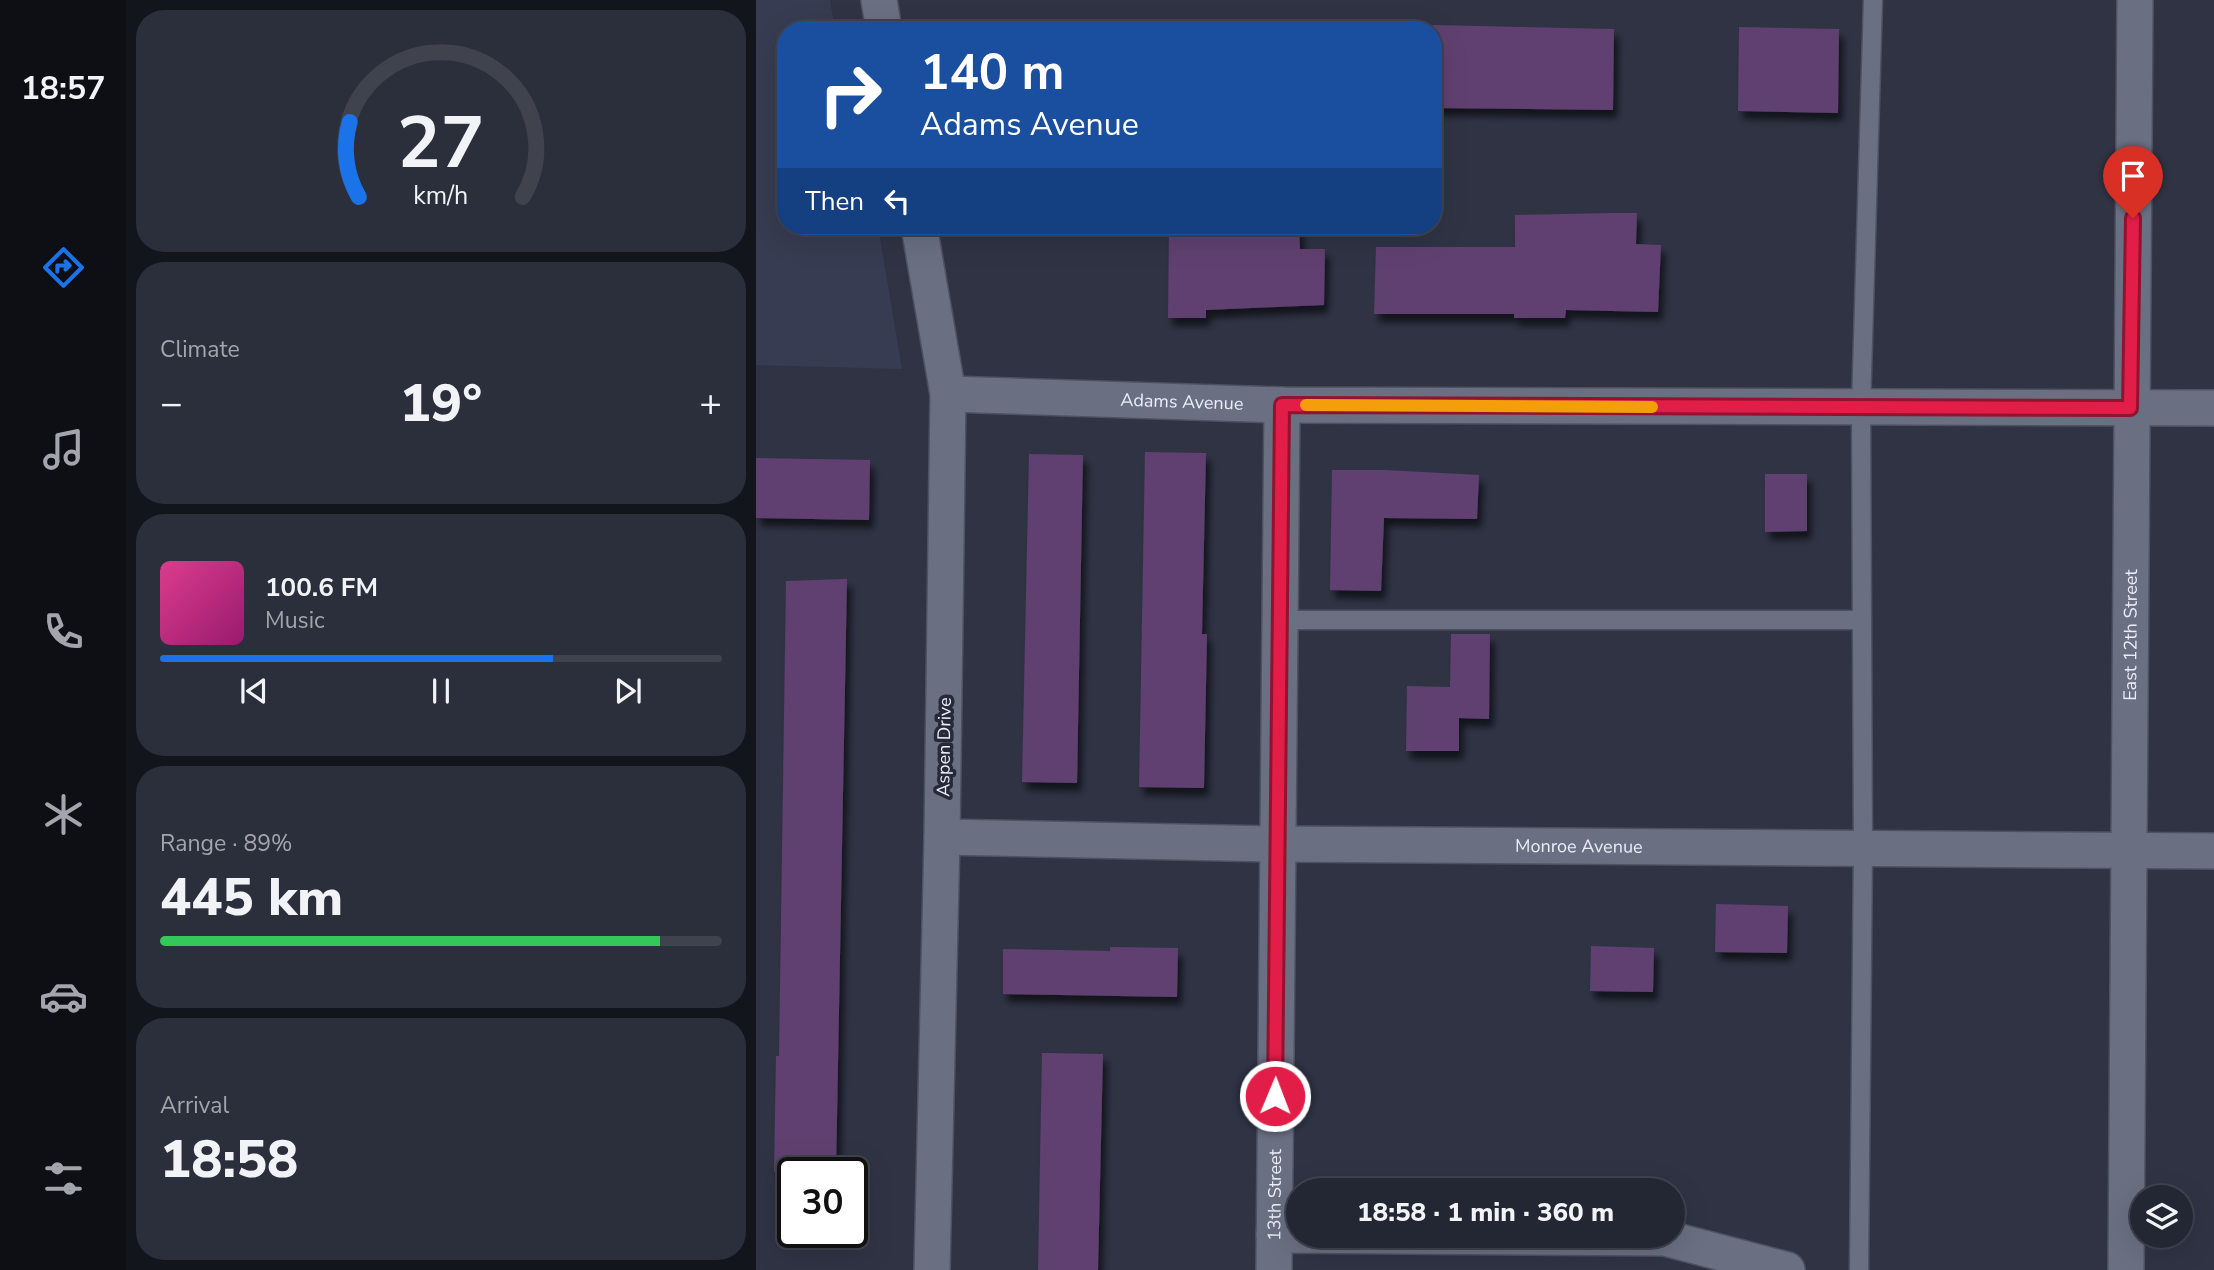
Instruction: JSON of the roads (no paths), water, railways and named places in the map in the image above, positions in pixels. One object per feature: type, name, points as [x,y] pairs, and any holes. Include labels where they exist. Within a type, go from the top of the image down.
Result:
[{"type":"street","points":[[879,0],[882,21]]},
{"type":"street","name":"East 12th Street","points":[[2126,1270],[2130,408],[2135,0]]},
{"type":"street","name":"Aspen Drive","points":[[921,235],[948,394],[932,1270]]},
{"type":"street","name":"Adams Avenue","points":[[948,394],[1282,405],[2214,408]]},
{"type":"street","name":"13th Street","points":[[1274,1270],[1282,405]]},
{"type":"street","name":"Monroe Avenue","points":[[942,837],[1277,844],[2214,852]]},
{"type":"street","points":[[1274,1236],[1665,1238],[1787,1270]]},
{"type":"lane","points":[[1859,1270],[1863,849],[1861,408],[1873,0]]},
{"type":"lane","points":[[1280,620],[1862,620]]}]
